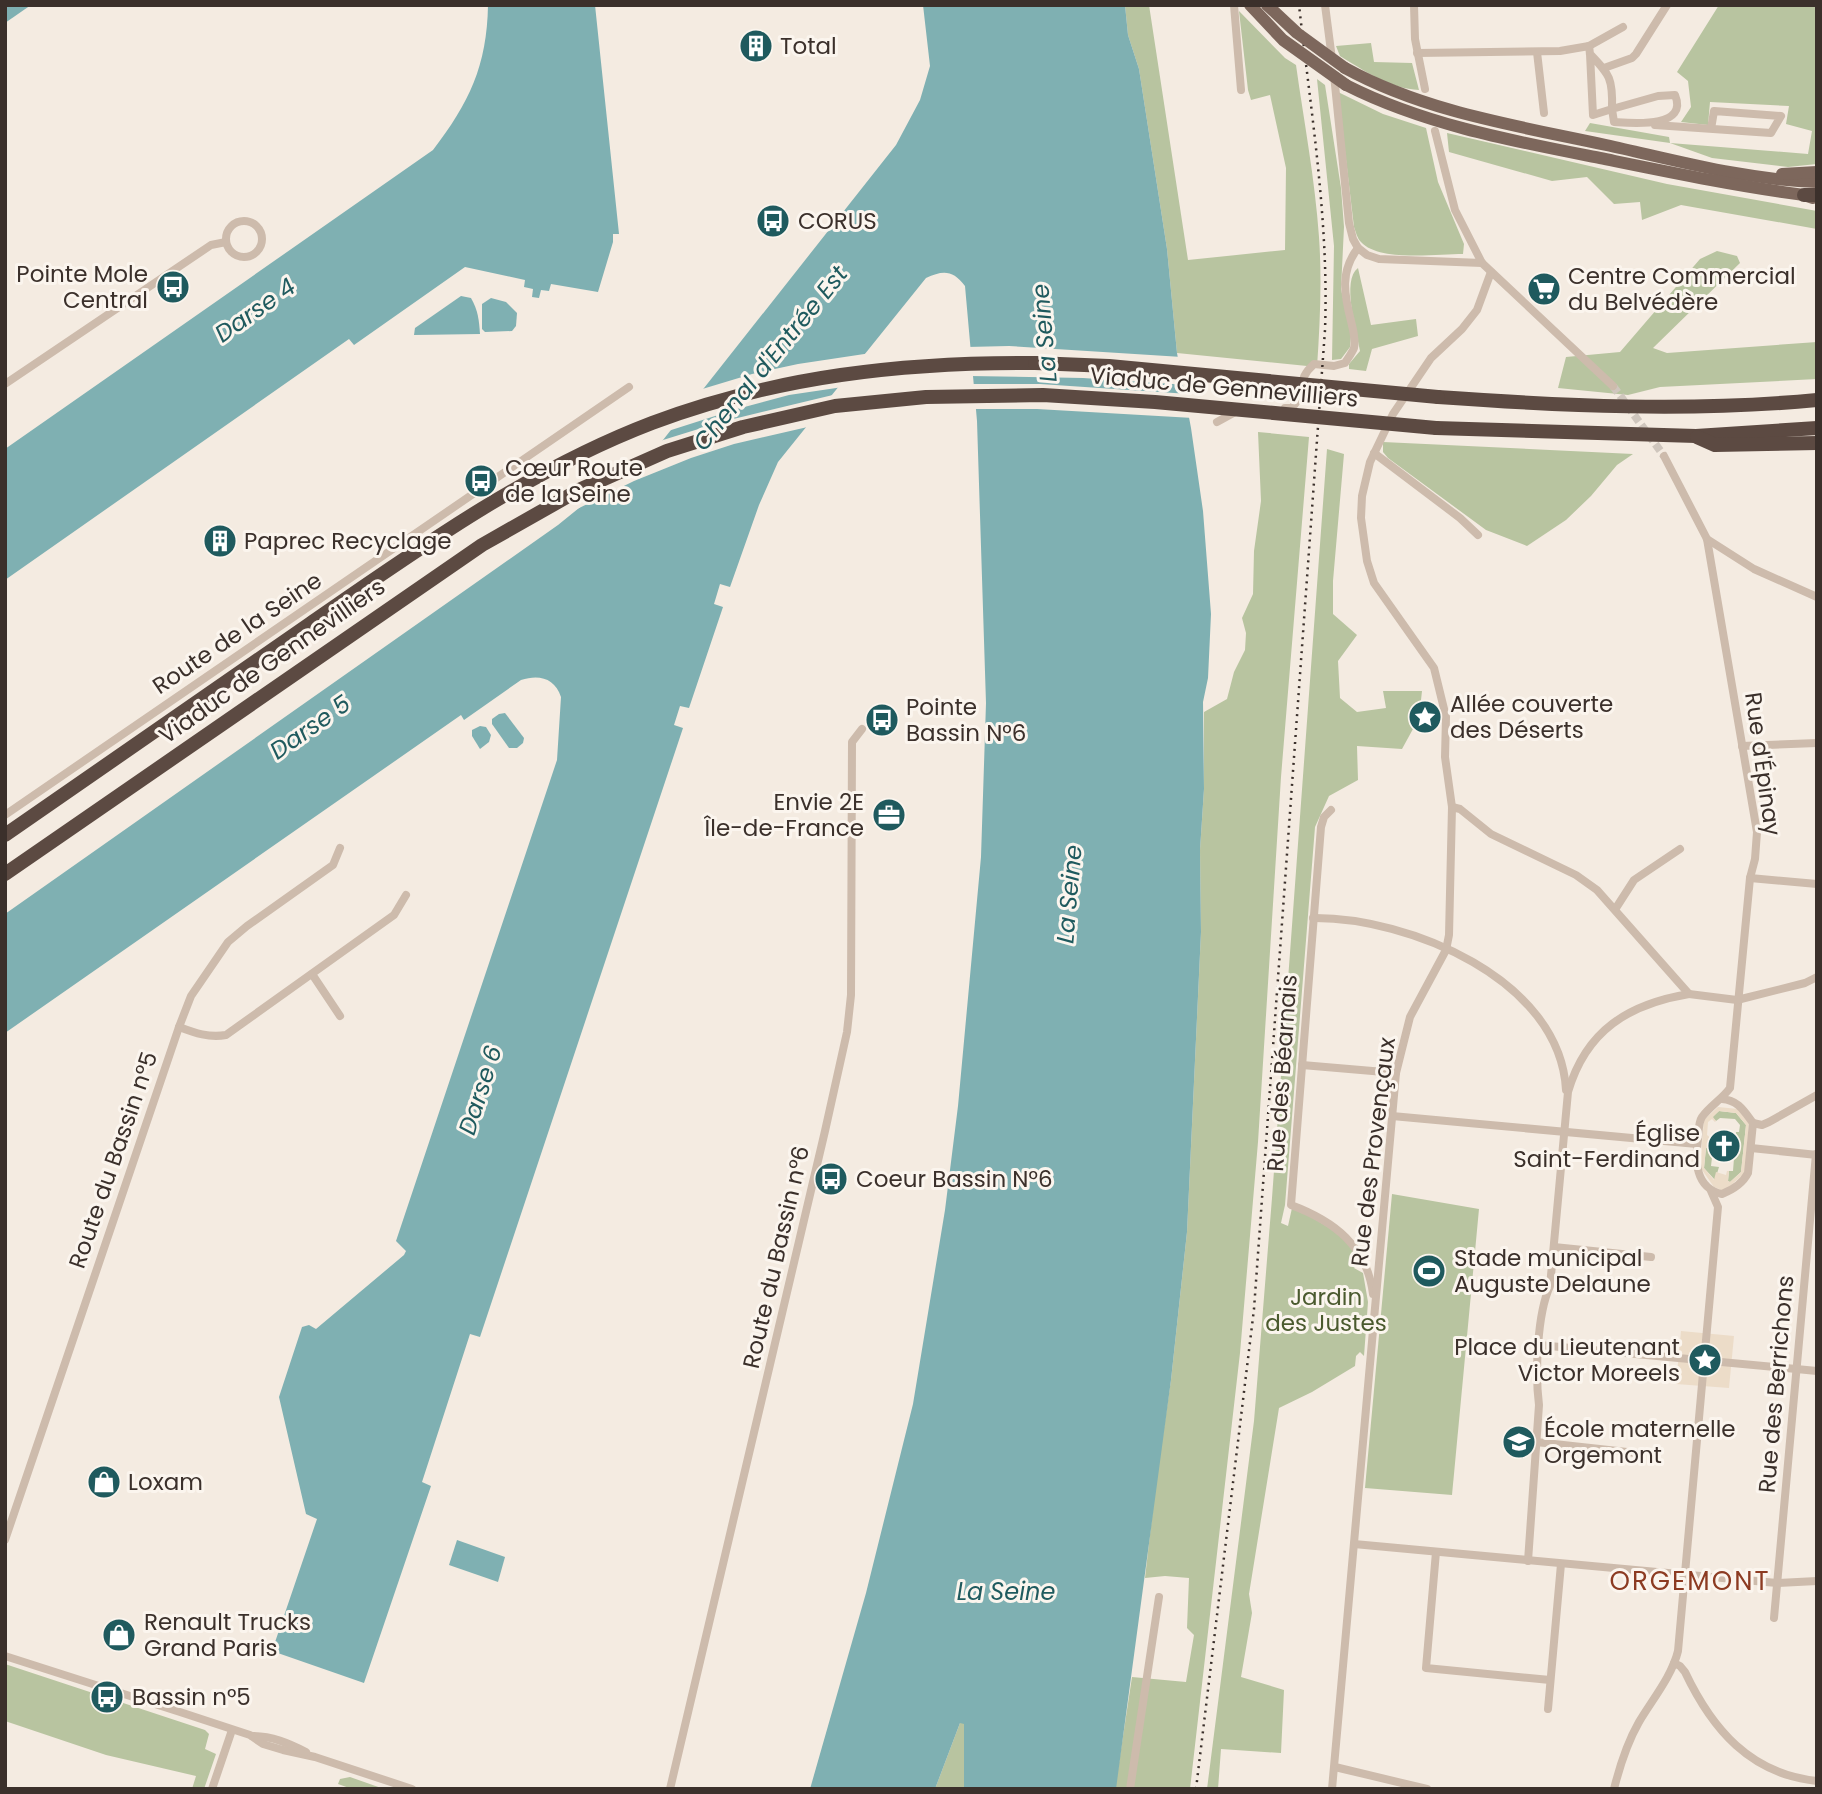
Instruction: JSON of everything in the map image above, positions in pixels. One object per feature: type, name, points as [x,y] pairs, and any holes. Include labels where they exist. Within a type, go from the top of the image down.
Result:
[{"type":"highway","name":"Viaduc de Gennevilliers","points":[[5,835],[375,578],[483,507],[576,456],[653,423],[744,394],[835,374],[906,366],[980,363],[1109,366],[1438,397],[1556,405],[1665,408],[1817,400]]},
{"type":"highway","name":"Viaduc de Gennevilliers","points":[[5,874],[482,545],[579,490],[667,451],[743,427],[835,406],[926,397],[1030,395],[1155,402],[1436,428],[1696,436]]},
{"type":"highway","points":[[1696,436],[1817,428]]},
{"type":"highway","points":[[1696,436],[1715,445],[1817,443]]},
{"type":"main road","points":[[1250,5],[1283,40],[1346,85],[1389,105],[1444,124],[1725,184],[1813,196]]},
{"type":"main road","points":[[1268,5],[1311,45],[1345,68],[1384,88],[1451,110],[1709,168],[1817,183]]},
{"type":"main road","points":[[1772,178],[1786,173],[1817,172]]},
{"type":"street","points":[[1234,5],[1241,90]]},
{"type":"street","points":[[1325,5],[1349,223],[1358,248],[1367,255],[1380,259],[1482,263]]},
{"type":"street","points":[[1414,5],[1417,53],[1425,89]]},
{"type":"street","points":[[1604,68],[1632,58],[1667,5]]},
{"type":"street","points":[[1417,53],[1590,50],[1623,27]]},
{"type":"street","points":[[1590,50],[1609,74],[1613,92],[1614,122],[1651,124],[1711,129],[1771,133],[1781,117],[1714,111],[1711,129]]},
{"type":"street","points":[[1590,50],[1594,115],[1658,96],[1675,95],[1676,109],[1667,118],[1651,124]]},
{"type":"street","points":[[1537,52],[1544,113]]},
{"type":"street","points":[[1435,131],[1455,210],[1482,263],[1613,386]]},
{"type":"street","points":[[238,223],[254,225],[261,234],[257,251],[247,257],[236,255],[226,242],[229,230],[238,223]]},
{"type":"street","points":[[5,384],[211,244],[226,242]]},
{"type":"street","points":[[1217,422],[1237,411],[1292,408],[1301,393],[1303,375],[1314,364],[1334,366],[1345,363],[1354,350],[1355,339],[1348,308],[1345,272],[1358,248]]},
{"type":"street","name":"Rue des Provençaux","points":[[1332,1789],[1396,1073],[1410,1017],[1446,950],[1449,935],[1452,807],[1445,757],[1446,717],[1434,668],[1374,583],[1367,561],[1361,518],[1362,496],[1374,453],[1393,414],[1418,374],[1431,358],[1462,330],[1477,310],[1492,272]]},
{"type":"street","name":"Route de la Seine","points":[[5,815],[629,387]]},
{"type":"street","points":[[1374,453],[1461,518],[1478,535]]},
{"type":"street","name":"Rue d'Épinay","points":[[1664,456],[1707,539],[1757,832],[1737,1000],[1730,1088]]},
{"type":"street","points":[[1707,539],[1754,569],[1817,597]]},
{"type":"street","name":"Route du Bassin n°6","points":[[670,1789],[847,1031],[851,995],[852,742],[862,729]]},
{"type":"street","points":[[1742,746],[1817,743]]},
{"type":"street","points":[[1452,807],[1460,809],[1491,834],[1576,875],[1597,890],[1616,908],[1689,994]]},
{"type":"street","name":"Rue des Béarnais","points":[[1331,810],[1324,817],[1321,827],[1291,1205],[1316,1215],[1345,1235],[1366,1270],[1372,1286],[1374,1304]]},
{"type":"street","name":"Route du Bassin n°5","points":[[5,1540],[178,1027],[191,996],[228,943],[247,926],[333,865],[340,848]]},
{"type":"street","points":[[1616,908],[1634,880],[1680,849]]},
{"type":"street","points":[[1750,878],[1817,884]]},
{"type":"street","points":[[178,1027],[203,1035],[226,1035],[394,915],[406,895]]},
{"type":"street","points":[[1313,918],[1377,925],[1423,940],[1483,966],[1502,979],[1544,1024],[1564,1070],[1567,1114]]},
{"type":"street","points":[[312,974],[340,1016]]},
{"type":"street","points":[[1528,1561],[1539,1405],[1536,1382],[1539,1345],[1544,1299],[1550,1286],[1569,1092],[1578,1062],[1600,1035],[1635,1009],[1653,1002],[1689,994],[1737,1000],[1805,984],[1817,977]]},
{"type":"street","points":[[1302,1065],[1396,1073]]},
{"type":"street","points":[[1614,1789],[1620,1764],[1633,1733],[1674,1663],[1678,1651],[1718,1207],[1710,1189],[1696,1170],[1697,1144],[1701,1119],[1730,1088],[1753,1123],[1751,1148],[1745,1179],[1729,1192],[1718,1207]]},
{"type":"street","points":[[1753,1123],[1762,1125],[1769,1122],[1817,1095]]},
{"type":"street","points":[[1722,1099],[1740,1105]]},
{"type":"street","points":[[1392,1116],[1697,1144]]},
{"type":"street","points":[[1751,1148],[1816,1155]]},
{"type":"street","name":"Rue des Berrichons","points":[[1774,1618],[1816,1155]]},
{"type":"street","points":[[1710,1189],[1722,1194],[1729,1192]]},
{"type":"street","points":[[1554,1247],[1651,1257]]},
{"type":"street","points":[[1539,1345],[1817,1371]]},
{"type":"street","points":[[1536,1442],[1636,1453]]},
{"type":"street","points":[[1354,1545],[1777,1583],[1817,1581]]},
{"type":"street","points":[[1436,1552],[1426,1668],[1550,1680]]},
{"type":"street","points":[[1548,1709],[1561,1564]]},
{"type":"street","points":[[1130,1789],[1158,1597]]},
{"type":"street","points":[[5,1656],[250,1735],[263,1744],[315,1757],[412,1789]]},
{"type":"street","points":[[1674,1663],[1681,1666],[1715,1724],[1754,1760],[1783,1773],[1817,1780]]},
{"type":"street","points":[[212,1789],[232,1730]]},
{"type":"street","points":[[1335,1768],[1427,1789]]},
{"type":"green space","points":[[1125,5],[1149,5],[1188,260],[1285,250],[1286,168],[1270,95],[1251,100],[1248,90],[1239,11],[1285,58],[1296,65],[1319,237],[1317,367],[1177,353],[1167,249],[1139,69],[1128,35]]},
{"type":"green space","points":[[1719,5],[1817,5],[1817,164],[1788,167],[1712,158],[1670,143],[1808,154],[1812,131],[1786,124],[1789,106],[1710,102],[1708,125],[1681,122],[1691,107],[1688,81],[1677,72]]},
{"type":"green space","points":[[1371,43],[1374,62],[1412,63],[1419,90],[1398,86],[1368,73],[1340,56],[1336,46]]},
{"type":"green space","points":[[1317,79],[1325,85],[1341,188],[1344,227],[1341,289],[1351,336],[1350,347],[1341,359],[1332,360],[1334,246]]},
{"type":"green space","points":[[1338,92],[1383,114],[1426,128],[1438,182],[1464,244],[1463,254],[1394,255],[1369,248],[1360,240],[1354,227]]},
{"type":"green space","points":[[1590,123],[1669,137],[1670,143],[1585,131]]},
{"type":"green space","points":[[1447,133],[1667,184],[1817,211],[1817,229],[1681,205],[1642,220],[1640,202],[1614,204],[1587,177],[1552,181],[1449,152]]},
{"type":"green space","points":[[1717,251],[1737,256],[1740,263],[1653,348],[1667,353],[1817,342],[1817,379],[1660,387],[1628,395],[1558,388],[1566,357],[1620,352],[1700,259]]},
{"type":"green space","points":[[1358,268],[1371,325],[1416,319],[1418,336],[1372,349],[1366,371],[1349,369],[1349,364],[1360,351],[1350,295],[1353,274]]},
{"type":"green space","points":[[1258,432],[1309,437],[1281,777],[1258,1142],[1240,1353],[1190,1789],[1115,1789],[1132,1677],[1186,1682],[1194,1635],[1187,1628],[1189,1578],[1145,1578],[1187,1232],[1201,932],[1200,850],[1204,789],[1204,712],[1227,699],[1234,672],[1245,650],[1246,633],[1242,618],[1253,594],[1254,551],[1261,501]]},
{"type":"green space","points":[[1383,442],[1633,454],[1617,465],[1566,520],[1527,546],[1486,530],[1388,458],[1383,452]]},
{"type":"green space","name":"Jardin des Justes","points":[[1327,449],[1344,454],[1333,581],[1333,614],[1357,635],[1338,661],[1340,698],[1357,712],[1386,708],[1383,691],[1422,691],[1419,718],[1402,749],[1357,746],[1358,780],[1329,796],[1315,827],[1285,1205],[1281,1223],[1288,1226],[1292,1208],[1308,1215],[1341,1235],[1360,1260],[1354,1268],[1363,1273],[1368,1302],[1364,1356],[1360,1352],[1356,1356],[1355,1366],[1279,1408],[1249,1594],[1252,1613],[1241,1677],[1284,1690],[1281,1753],[1221,1749],[1218,1789],[1207,1789],[1254,1421]]},
{"type":"green space","points":[[1719,1111],[1736,1113],[1746,1125],[1741,1172],[1730,1182],[1729,1171],[1733,1171],[1736,1132],[1739,1132],[1740,1125],[1735,1119],[1720,1118],[1716,1121],[1712,1117]]},
{"type":"green space","points":[[1706,1148],[1713,1149],[1711,1166],[1719,1167],[1715,1180],[1704,1168]]},
{"type":"green space","points":[[1392,1194],[1479,1209],[1452,1495],[1365,1488]]},
{"type":"green space","points":[[5,1664],[205,1730],[209,1734],[205,1749],[216,1754],[204,1789],[192,1789],[196,1776],[106,1755],[5,1721]]},
{"type":"green space","points":[[960,1723],[964,1723],[964,1789],[935,1789]]},
{"type":"green space","points":[[350,1777],[384,1789],[352,1789],[338,1784],[340,1779]]},
{"type":"shaded area","points":[[1718,1107],[1738,1109],[1749,1123],[1745,1173],[1724,1191],[1714,1187],[1700,1167],[1704,1120]],"holes":[[[1719,1111],[1736,1113],[1746,1125],[1741,1172],[1730,1182],[1729,1171],[1726,1175],[1716,1172],[1714,1180],[1704,1168],[1706,1148],[1713,1149],[1714,1143],[1715,1130],[1713,1140],[1707,1135],[1708,1122],[1712,1119],[1715,1122],[1713,1117]]]},
{"type":"shaded area","name":"Place du Lieutenant Victor Moreels","points":[[1681,1331],[1734,1336],[1729,1388],[1676,1384]]},
{"type":"water","points":[[5,5],[31,5],[5,23]]},
{"type":"water","name":"Darse 4","points":[[488,5],[595,5],[619,234],[613,234],[598,292],[551,284],[549,291],[541,290],[539,298],[532,297],[533,289],[524,287],[525,280],[465,267],[354,345],[349,339],[5,580],[5,449],[433,150],[457,116],[474,83],[484,47]]},
{"type":"water","name":"La Seine","points":[[923,5],[1125,5],[1128,35],[1139,69],[1167,249],[1177,353],[1203,511],[1211,614],[1208,678],[1203,702],[1201,932],[1187,1232],[1171,1380],[1116,1789],[964,1789],[964,1724],[960,1723],[935,1789],[810,1789],[866,1593],[913,1404],[945,1210],[958,1106],[981,857],[986,703],[977,421],[965,286],[952,274],[943,273],[926,278],[778,462],[759,505],[730,587],[720,584],[714,604],[723,607],[689,708],[680,706],[674,725],[683,728],[480,1337],[470,1334],[422,1482],[431,1486],[364,1683],[272,1651],[317,1519],[306,1514],[279,1397],[302,1327],[309,1325],[316,1329],[406,1251],[396,1241],[557,760],[561,697],[555,685],[540,678],[521,680],[464,720],[461,715],[5,1033],[5,914],[558,525],[663,440],[896,145],[920,100],[930,66]]},
{"type":"water","points":[[461,296],[471,298],[473,302],[478,315],[480,334],[414,335],[415,328]]},
{"type":"water","points":[[491,298],[506,302],[517,313],[516,326],[512,331],[485,332],[482,329],[482,304]]},
{"type":"water","points":[[505,713],[524,738],[517,748],[509,748],[492,724],[492,719]]},
{"type":"water","points":[[480,726],[486,727],[491,735],[489,742],[480,749],[472,736],[472,730]]},
{"type":"water","points":[[457,1540],[505,1557],[498,1582],[449,1565]]},
{"type":"pier","points":[[1009,346],[1182,357],[1187,385],[1083,378],[970,376],[967,347]]},
{"type":"pier","points":[[871,353],[843,387],[789,395],[665,432],[699,390],[798,364]]},
{"type":"pier","points":[[970,384],[1040,384],[1189,394],[1193,418],[1037,409],[973,409]]},
{"type":"pier","points":[[837,394],[812,426],[734,444],[691,458],[634,481],[567,514],[651,446],[663,440],[721,422]]},
{"type":"tunnel","points":[[1613,386],[1664,456]]},
{"type":"railway","points":[[1196,1789],[1254,1309],[1325,330],[1322,208],[1299,5]]},
{"type":"place","name":"Total","points":[[756,46]]},
{"type":"place","name":"CORUS","points":[[773,221]]},
{"type":"place","name":"Pointe Mole Central","points":[[173,287]]},
{"type":"place","name":"Centre Commercial du Belvédère","points":[[1544,289]]},
{"type":"place","name":"Cœur Route de la Seine","points":[[481,481]]},
{"type":"place","name":"Paprec Recyclage","points":[[220,541]]},
{"type":"place","name":"Allée couverte des Déserts","points":[[1425,717]]},
{"type":"place","name":"Pointe Bassin N°6","points":[[882,720]]},
{"type":"place","name":"Envie 2E Île-de-France","points":[[889,815]]},
{"type":"place","name":"Église Saint-Ferdinand","points":[[1724,1146]]},
{"type":"place","name":"Coeur Bassin N°6","points":[[831,1179]]},
{"type":"place","name":"Stade municipal Auguste Delaune","points":[[1429,1271]]},
{"type":"place","name":"Place du Lieutenant Victor Moreels","points":[[1705,1360]]},
{"type":"place","name":"École maternelle Orgemont","points":[[1519,1442]]},
{"type":"place","name":"Loxam","points":[[104,1482]]},
{"type":"place","name":"Renault Trucks Grand Paris","points":[[119,1635]]},
{"type":"place","name":"Bassin n°5","points":[[107,1697]]},
{"type":"district","name":"ORGEMONT","points":[[1690,1581]]},
{"type":"water label","name":"Chenal d'Entrée Est","points":[[770,358]]},
{"type":"water label","name":"Darse 5","points":[[310,727]]},
{"type":"water label","name":"Darse 6","points":[[480,1090]]}]
